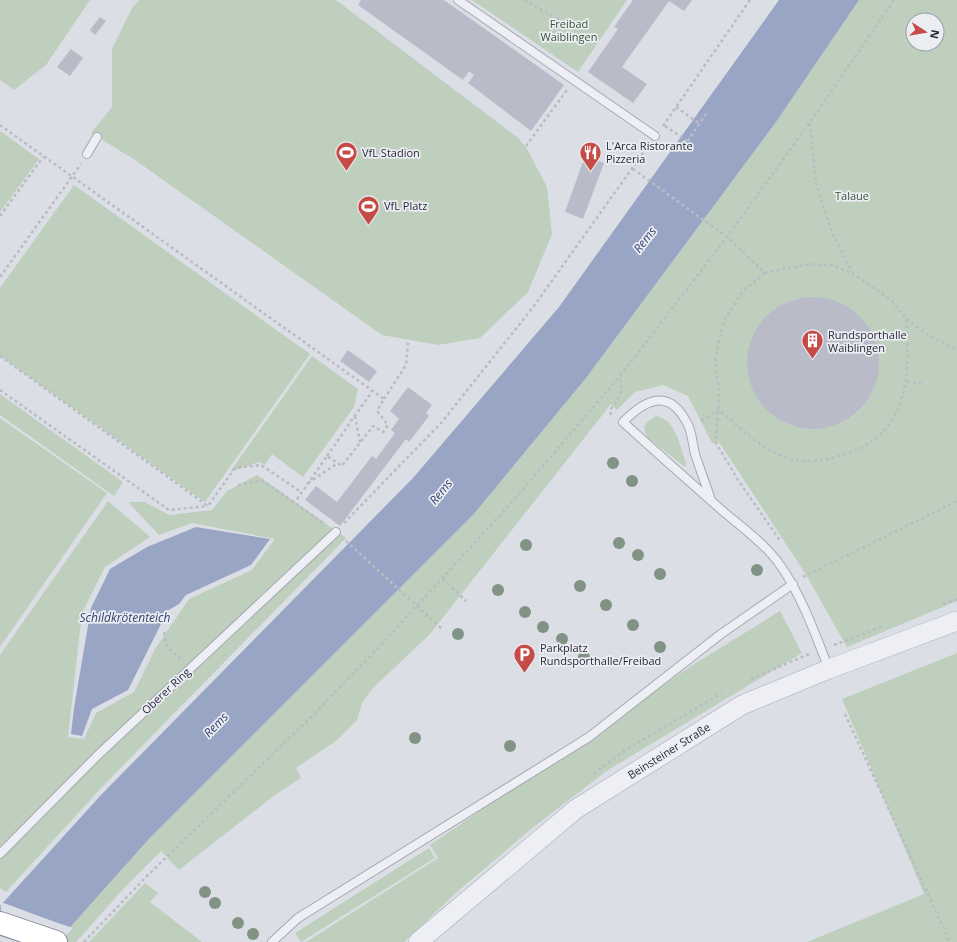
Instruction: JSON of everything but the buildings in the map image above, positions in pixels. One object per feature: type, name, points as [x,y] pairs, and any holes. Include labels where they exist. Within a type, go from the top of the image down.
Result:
[{"type":"highway","points":[[0,922],[56,942]]},
{"type":"street","name":"Beinsteiner Straße","points":[[418,942],[576,809],[742,706],[829,669],[957,621]]},
{"type":"lane","points":[[458,0],[655,136]]},
{"type":"lane","points":[[87,154],[97,137]]},
{"type":"lane","points":[[711,500],[695,454],[689,428],[680,412],[665,400],[651,401],[637,408],[623,422],[779,563],[793,584],[829,669]]},
{"type":"lane","name":"Oberer Ring","points":[[0,854],[98,755],[336,532]]},
{"type":"lane","points":[[272,942],[298,918],[588,737],[721,634],[793,584]]},
{"type":"path","points":[[524,0],[558,20],[538,46]]},
{"type":"path","points":[[336,532],[442,422],[534,306],[633,169],[750,0]]},
{"type":"path","points":[[84,942],[146,876],[311,717],[417,607],[620,376],[727,237],[810,122],[894,0]]},
{"type":"path","points":[[526,146],[574,81]]},
{"type":"path","points":[[676,107],[700,124]]},
{"type":"path","points":[[680,151],[706,114]]},
{"type":"path","points":[[810,122],[816,184],[832,232],[852,273]]},
{"type":"path","points":[[663,124],[688,141]]},
{"type":"path","points":[[0,125],[72,178],[384,399]]},
{"type":"path","points":[[0,216],[43,156]]},
{"type":"path","points":[[633,169],[727,237],[765,273]]},
{"type":"path","points":[[0,277],[72,178]]},
{"type":"path","points":[[783,545],[738,480],[716,443],[719,392],[716,360],[722,326],[743,291],[765,273],[810,264],[832,265],[852,273],[890,300],[906,318],[925,333],[957,350]]},
{"type":"path","points":[[719,410],[752,439],[792,460],[812,461],[831,459],[866,446],[879,437],[900,404],[906,382],[908,359],[906,318]]},
{"type":"path","points":[[327,456],[342,466],[373,426],[383,432],[388,425],[376,411],[406,365],[408,340]]},
{"type":"path","points":[[0,356],[208,506]]},
{"type":"path","points":[[612,422],[610,410],[620,397],[622,386],[620,376]]},
{"type":"path","points":[[906,382],[922,384]]},
{"type":"path","points":[[0,390],[169,510],[208,506],[235,468],[261,465],[301,492]]},
{"type":"path","points":[[295,502],[373,390]]},
{"type":"path","points":[[689,428],[719,410]]},
{"type":"path","points":[[355,416],[360,442]]},
{"type":"path","points":[[306,485],[338,463]]},
{"type":"path","points":[[238,486],[262,480],[295,502],[336,532],[443,630]]},
{"type":"path","points":[[793,584],[805,576],[957,501]]},
{"type":"path","points":[[801,570],[805,576]]},
{"type":"path","points":[[443,579],[466,601]]},
{"type":"path","points":[[164,632],[167,646],[190,668]]},
{"type":"path","points":[[845,714],[950,942]]},
{"type":"green space","points":[[0,0],[90,0],[46,65],[14,90],[0,80]]},
{"type":"green space","name":"VfL Stadion","points":[[139,0],[336,0],[517,137],[526,147],[547,187],[552,234],[528,292],[480,338],[438,345],[382,335],[135,160],[91,133],[112,107],[112,49],[132,8]]},
{"type":"green space","name":"Freibad Waiblingen","points":[[472,0],[627,0],[578,72]]},
{"type":"green space","name":"Talaue","points":[[859,0],[957,0],[957,601],[847,647],[805,573],[719,442],[712,443],[688,396],[663,385],[635,392],[617,410],[611,404],[430,634],[372,689],[362,703],[357,720],[337,740],[296,768],[301,778],[275,795],[179,870],[161,851],[126,886],[76,942],[57,942],[148,840],[473,515],[586,378],[776,122]],"holes":[[[813,297],[828,299],[849,309],[867,326],[876,349],[878,361],[877,374],[874,387],[868,400],[854,416],[835,425],[806,429],[782,422],[764,407],[752,386],[748,363],[753,339],[766,318],[790,301]]]},
{"type":"green space","points":[[0,131],[39,159],[0,212]]},
{"type":"green space","points":[[74,185],[310,354],[205,502],[0,356],[0,288]]},
{"type":"green space","points":[[312,356],[358,389],[354,407],[303,477],[272,454],[265,465],[259,462],[230,472]]},
{"type":"green space","points":[[0,394],[123,482],[114,496],[0,415]]},
{"type":"green space","points":[[656,416],[663,418],[673,428],[686,463],[685,467],[647,437],[644,428],[647,422]]},
{"type":"green space","points":[[0,418],[107,493],[0,647]]},
{"type":"green space","points":[[257,475],[346,538],[103,786],[6,892],[0,888],[0,655],[108,501],[150,537],[105,567],[82,613],[68,737],[84,739],[96,713],[134,692],[155,649],[189,599],[252,570],[275,539],[192,523],[159,535],[128,502],[145,502],[169,515],[212,510],[227,491]]},
{"type":"green space","points":[[780,611],[802,653],[608,770],[531,829],[457,892],[404,942],[306,942],[438,858],[430,845],[691,666]]},
{"type":"green space","points":[[957,653],[957,942],[807,942],[924,894],[842,699]]},
{"type":"green space","points":[[429,848],[435,858],[301,942],[295,933]]},
{"type":"green space","points":[[145,883],[158,893],[150,902],[202,942],[89,942]]},
{"type":"water","name":"Rems","points":[[779,0],[859,0],[776,122],[586,378],[473,515],[148,840],[57,942],[0,942],[0,906],[102,794],[413,478],[559,307]]},
{"type":"water","name":"Schildkrötenteich","points":[[196,527],[270,539],[251,565],[186,595],[179,604],[162,614],[161,624],[128,690],[92,709],[82,736],[71,734],[91,608],[110,569],[147,547]]},
{"type":"pier","points":[[1,902],[73,928],[60,942],[0,942]]},
{"type":"place","name":"VfL Stadion","points":[[347,172]]},
{"type":"place","name":"L'Arca Ristorante Pizzeria","points":[[590,172]]},
{"type":"place","name":"VfL Platz","points":[[369,226]]},
{"type":"place","name":"Rundsporthalle Waiblingen","points":[[813,360]]},
{"type":"place","name":"Parkplatz Rundsporthalle/Freibad","points":[[525,674]]}]
